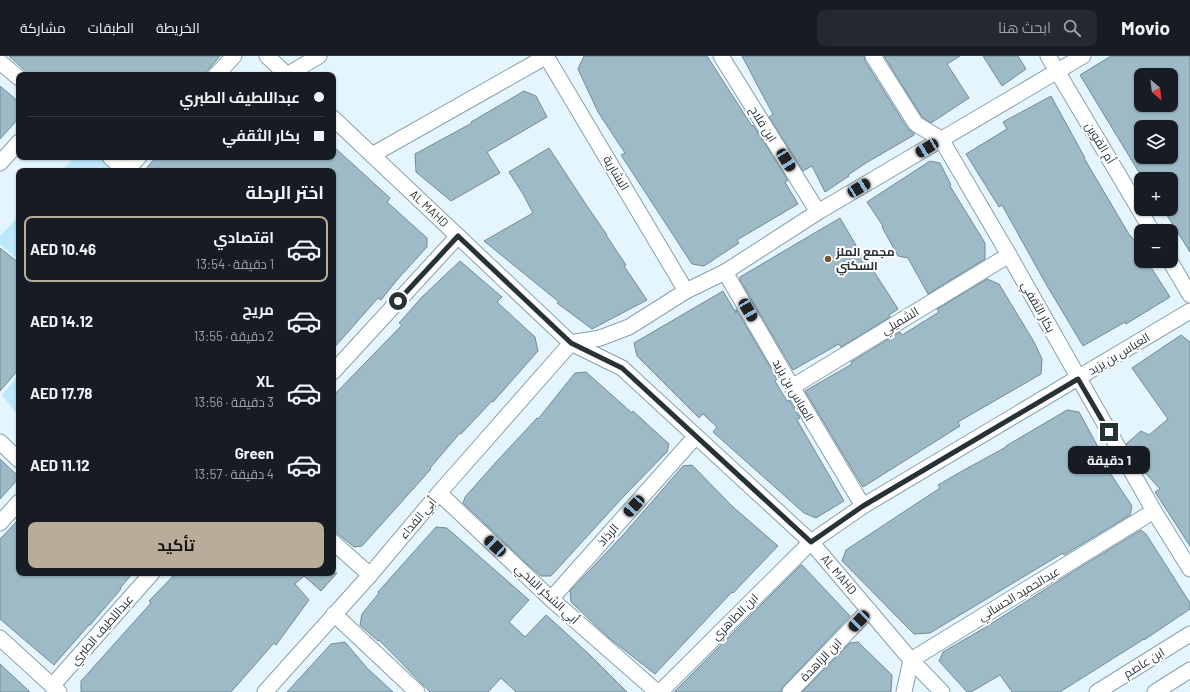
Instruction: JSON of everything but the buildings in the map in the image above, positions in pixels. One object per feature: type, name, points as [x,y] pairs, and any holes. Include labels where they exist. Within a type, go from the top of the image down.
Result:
[{"type":"street","points":[[219,72],[234,56]]},
{"type":"street","points":[[267,56],[284,72]]},
{"type":"street","points":[[292,72],[319,56]]},
{"type":"street","points":[[372,155],[546,56]]},
{"type":"street","name":"البشارية","points":[[546,56],[686,291]]},
{"type":"street","name":"ابن فلاح","points":[[721,56],[818,212]]},
{"type":"street","name":"بكار الثقفي","points":[[873,56],[916,124],[941,139],[1009,255],[1154,512],[1190,569]]},
{"type":"street","name":"أم القوين","points":[[1048,56],[1148,224]]},
{"type":"street","points":[[571,343],[600,338],[629,327],[686,291],[726,272],[818,212],[1083,56]]},
{"type":"street","points":[[0,62],[16,75]]},
{"type":"street","name":"AL MAHD","points":[[336,121],[571,343],[622,368],[811,542],[868,610],[942,692]]},
{"type":"street","points":[[0,163],[16,145]]},
{"type":"street","points":[[113,160],[123,168]]},
{"type":"street","points":[[129,168],[136,160]]},
{"type":"street","points":[[336,366],[458,236]]},
{"type":"street","name":"الشميلي","points":[[792,387],[1009,255]]},
{"type":"street","points":[[1174,268],[1190,295]]},
{"type":"street","name":"العباس بن يزيد","points":[[726,272],[863,506]]},
{"type":"street","name":"العباس بن يزيد","points":[[811,542],[863,506],[1190,311]]},
{"type":"street","name":"أبي الفداء","points":[[265,692],[370,575],[439,493],[571,343]]},
{"type":"street","name":"الرذاذ","points":[[551,599],[696,436]]},
{"type":"street","points":[[0,442],[16,457]]},
{"type":"street","name":"أبي الشكر البلخي","points":[[439,493],[551,599],[658,692]]},
{"type":"street","points":[[0,523],[16,505]]},
{"type":"street","name":"عبدالحميد الحساني","points":[[912,660],[1154,512]]},
{"type":"street","name":"ابن الطاهري","points":[[658,692],[811,542]]},
{"type":"street","points":[[336,545],[370,575]]},
{"type":"street","name":"عبداللطيف الطبري","points":[[56,689],[150,576]]},
{"type":"street","name":"ابن الزاهدة","points":[[790,692],[868,610]]},
{"type":"street","points":[[334,614],[417,692]]},
{"type":"street","name":"ابن عاصم","points":[[1097,692],[1190,634]]},
{"type":"street","points":[[0,638],[56,689]]},
{"type":"street","points":[[904,692],[912,660]]},
{"type":"street","points":[[1155,692],[1190,670]]},
{"type":"shaded area","points":[[72,160],[105,160],[115,168],[64,168]]},
{"type":"shaded area","points":[[16,219],[16,257],[0,244],[0,236]]},
{"type":"shaded area","points":[[16,379],[16,413],[2,395]]},
{"type":"place","name":"مجمع الملز السكني","points":[[828,259]]},
{"type":"route","points":[[398,301],[458,236],[571,343],[622,368],[811,542],[863,506],[1078,379],[1109,432]]}]
